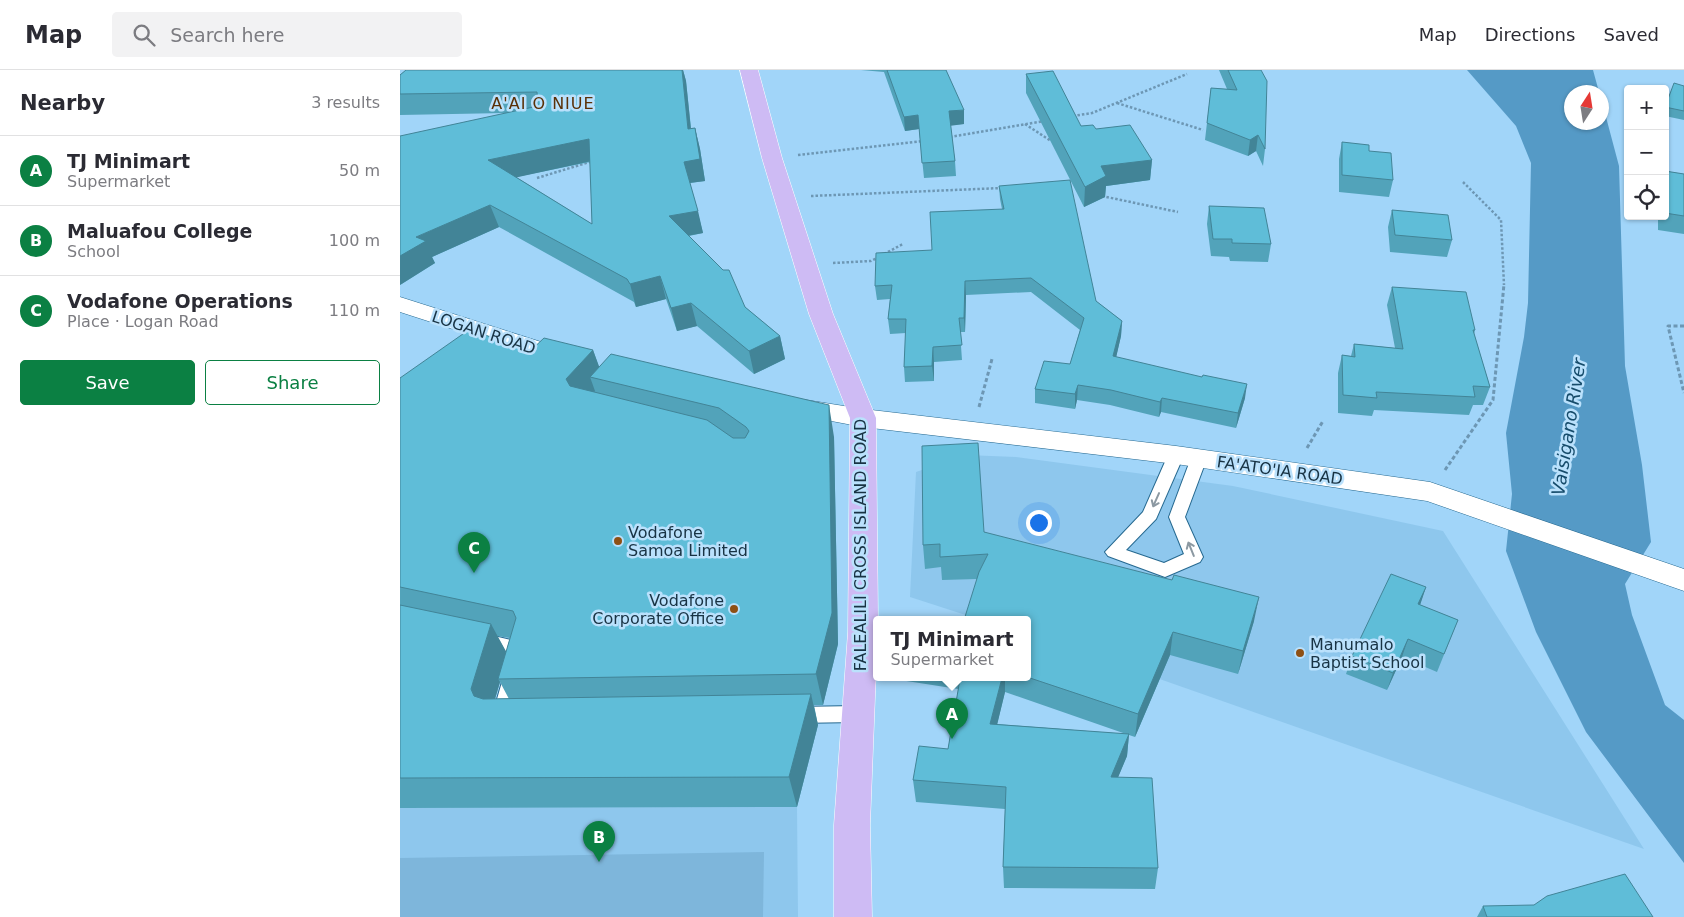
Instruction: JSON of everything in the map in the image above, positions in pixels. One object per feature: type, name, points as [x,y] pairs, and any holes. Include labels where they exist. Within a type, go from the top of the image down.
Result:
[{"type":"main road","name":"FALEALILI CROSS ISLAND ROAD","points":[[750,70],[772,158],[821,314],[863,418],[862,632],[852,825],[853,917]]},
{"type":"main road","name":"LOGAN ROAD","points":[[400,304],[595,365]]},
{"type":"main road","points":[[769,402],[863,418]]},
{"type":"main road","name":"FA'ATO'IA ROAD","points":[[863,418],[1187,457],[1441,496],[1683,580]]},
{"type":"lane","points":[[1187,457],[1177,517],[1194,557],[1165,570],[1114,552],[1150,514],[1187,457]]},
{"type":"lane","points":[[465,637],[521,649],[500,720],[520,719]]},
{"type":"lane","points":[[774,715],[857,714]]},
{"type":"path","points":[[1072,116],[1092,113],[1187,74]]},
{"type":"path","points":[[1117,102],[1203,130]]},
{"type":"path","points":[[948,137],[1053,120]]},
{"type":"path","points":[[1025,124],[1051,141]]},
{"type":"path","points":[[772,158],[930,140]]},
{"type":"path","points":[[537,178],[601,159]]},
{"type":"path","points":[[1441,496],[1493,400],[1504,280],[1501,220],[1463,182]]},
{"type":"path","points":[[784,197],[1004,188]]},
{"type":"path","points":[[1099,196],[1178,212]]},
{"type":"path","points":[[805,264],[871,261],[903,244]]},
{"type":"path","points":[[1684,326],[1668,326],[1684,393]]},
{"type":"path","points":[[972,431],[992,359]]},
{"type":"shaded area","name":"Manumalo Baptist School","points":[[966,455],[1016,457],[1233,486],[1443,531],[1644,849],[1134,670],[1031,622],[1031,616],[969,616],[910,597],[916,472]]},
{"type":"shaded area","points":[[797,807],[798,917],[400,917],[400,808]]},
{"type":"shaded area","points":[[764,852],[763,917],[400,917],[400,858]]},
{"type":"water","name":"Vaisigano River","points":[[1467,70],[1593,70],[1597,85],[1564,85],[1564,130],[1609,130],[1609,128],[1619,166],[1625,366],[1642,465],[1651,542],[1625,584],[1632,615],[1665,705],[1684,720],[1684,863],[1586,732],[1536,632],[1506,551],[1512,494],[1506,433],[1524,337],[1528,303],[1531,163],[1516,126]]},
{"type":"building","points":[[406,70],[682,70],[688,129],[695,128],[700,159],[684,162],[698,211],[669,216],[723,270],[729,270],[745,307],[780,336],[749,351],[691,303],[671,308],[660,276],[630,284],[627,279],[490,205],[416,237],[426,241],[400,256],[400,136],[538,106],[537,92],[400,94],[400,75]],"holes":[[[589,139],[592,224],[488,160]]]},
{"type":"building","points":[[887,70],[946,70],[964,110],[949,111],[955,161],[922,163],[918,115],[904,117]]},
{"type":"building","points":[[1228,70],[1261,70],[1267,81],[1265,149],[1258,135],[1250,140],[1207,123],[1211,88],[1237,90]]},
{"type":"building","points":[[1053,71],[1081,126],[1093,125],[1096,129],[1130,125],[1152,160],[1101,166],[1106,176],[1085,187],[1026,74]]},
{"type":"building","points":[[1674,83],[1684,86],[1684,111],[1669,108],[1669,96]]},
{"type":"building","points":[[1342,142],[1369,145],[1369,151],[1391,153],[1393,180],[1342,175]]},
{"type":"building","points":[[1669,172],[1684,174],[1684,216],[1669,214]]},
{"type":"building","points":[[1070,180],[1096,301],[1122,321],[1113,356],[1202,377],[1203,375],[1247,384],[1238,413],[1162,398],[1160,402],[1111,390],[1078,385],[1075,394],[1035,389],[1044,361],[1070,364],[1084,318],[1031,278],[965,281],[964,318],[959,318],[962,345],[933,347],[932,366],[904,367],[906,319],[888,319],[892,285],[875,286],[876,253],[932,250],[930,212],[1004,209],[999,186]]},
{"type":"building","points":[[1209,206],[1264,208],[1271,244],[1232,243],[1232,239],[1213,239]]},
{"type":"building","points":[[1392,210],[1448,215],[1452,240],[1395,235]]},
{"type":"building","points":[[1392,287],[1466,292],[1475,330],[1473,330],[1490,387],[1473,386],[1475,397],[1376,392],[1377,398],[1343,395],[1342,355],[1355,357],[1354,344],[1403,349]]},
{"type":"building","name":"Vodafone Samoa Limited","points":[[470,329],[529,352],[544,338],[593,350],[566,379],[570,386],[707,420],[733,438],[745,438],[749,431],[719,408],[590,377],[611,354],[829,405],[832,613],[816,674],[498,679],[516,618],[513,611],[400,587],[400,378]]},
{"type":"building","points":[[978,443],[984,532],[1172,580],[1174,575],[1259,597],[1243,651],[1173,632],[1138,714],[1031,678],[1031,616],[965,616],[979,572],[988,554],[940,557],[940,544],[923,545],[922,446]]},
{"type":"building","points":[[1391,574],[1426,587],[1418,604],[1458,620],[1444,654],[1408,639],[1393,673],[1352,656]]},
{"type":"building","points":[[400,605],[491,624],[471,689],[474,696],[483,699],[811,694],[789,777],[400,778]]},
{"type":"building","points":[[960,681],[1001,681],[990,724],[1129,734],[1111,777],[1152,778],[1158,868],[1003,867],[1006,787],[913,780],[919,746],[948,749]]},
{"type":"building","points":[[1625,874],[1653,917],[1487,917],[1483,906],[1534,905],[1547,896]]},
{"type":"place","name":"Vodafone Samoa Limited","points":[[618,541]]},
{"type":"place","name":"Vodafone Operations","points":[[474,573]]},
{"type":"place","name":"Vodafone Corporate Office","points":[[734,609]]},
{"type":"place","name":"Manumalo Baptist School","points":[[1300,653]]},
{"type":"place","name":"TJ Minimart","points":[[952,739]]},
{"type":"place","name":"Maluafou College","points":[[599,862]]},
{"type":"district","name":"A'AI O NIUE","points":[[543,103]]}]
